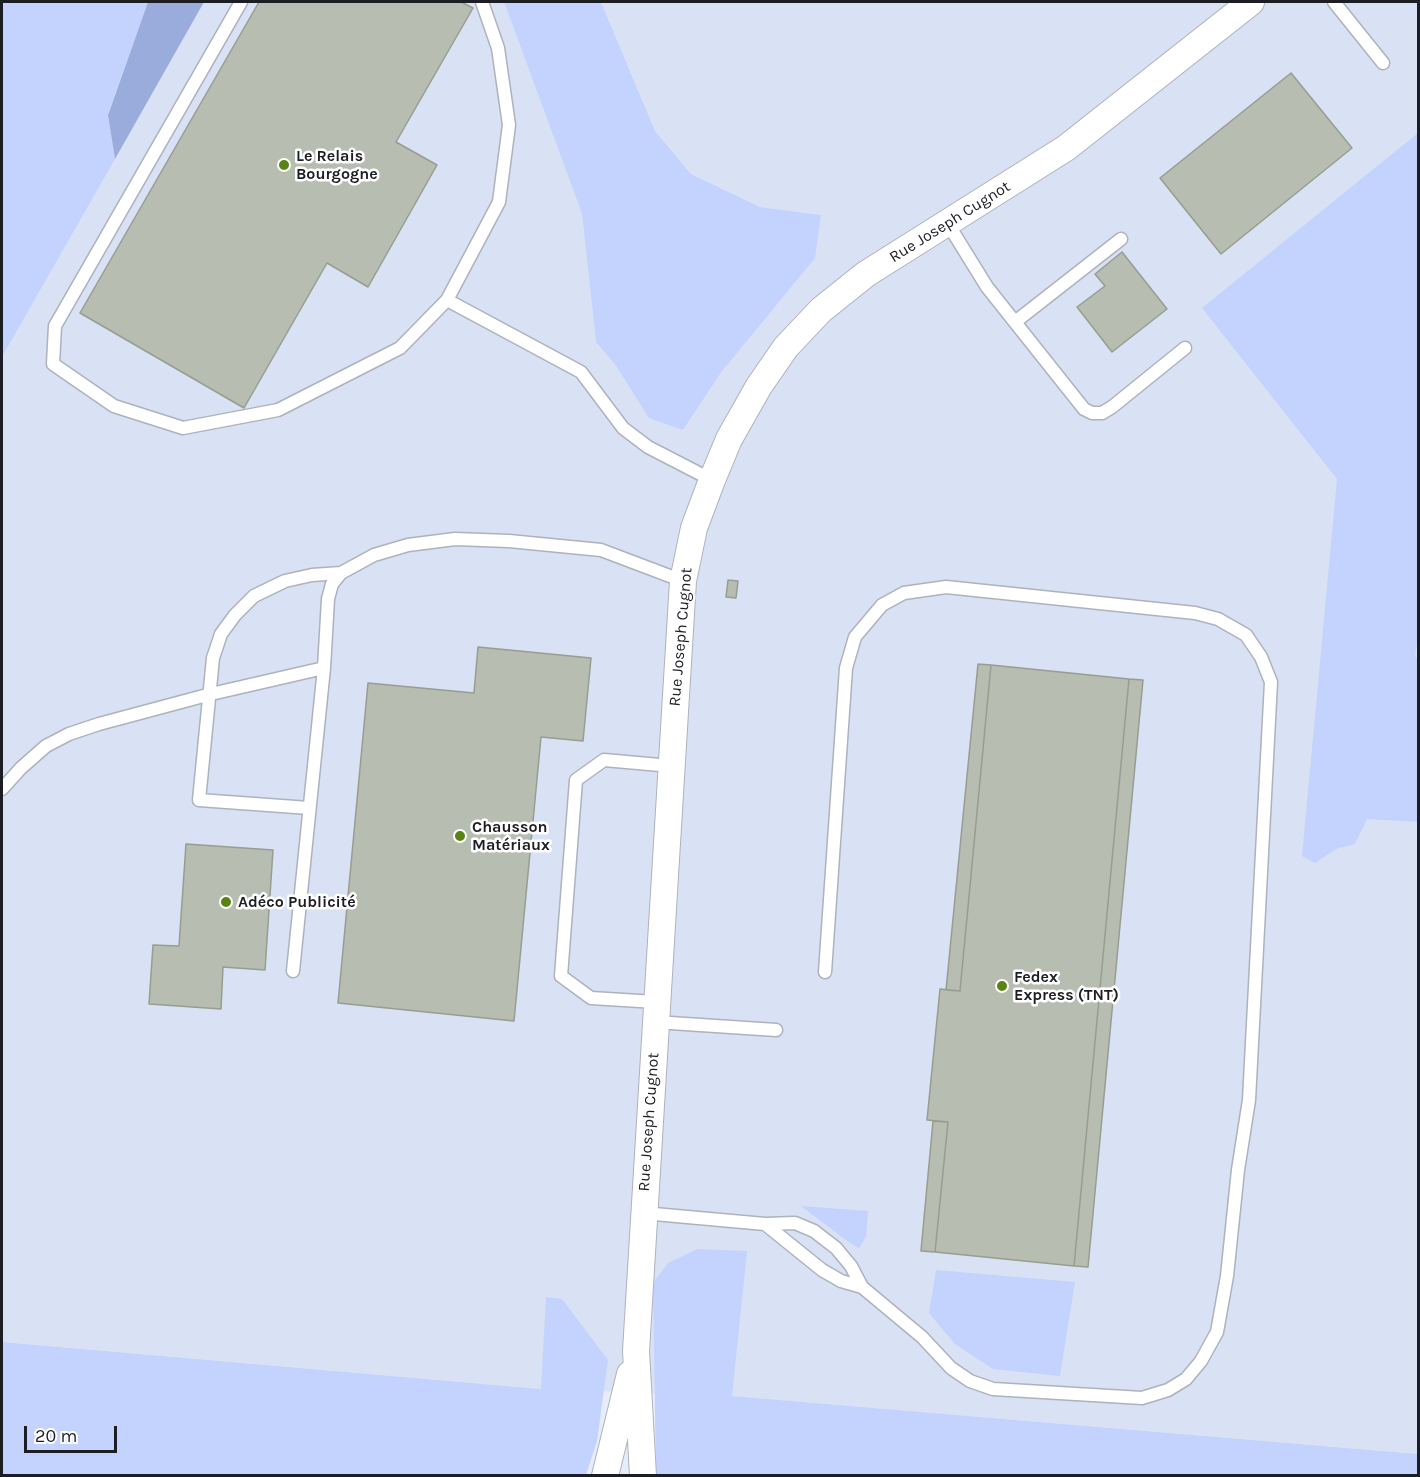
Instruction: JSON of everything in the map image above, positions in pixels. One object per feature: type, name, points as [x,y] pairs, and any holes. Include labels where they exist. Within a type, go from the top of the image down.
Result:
[{"type":"street","name":"Rue Joseph Cugnot","points":[[643,1476],[636,1351],[683,581],[694,528],[712,480],[729,439],[759,386],[786,347],[821,310],[866,274],[1066,148],[1251,2]]},
{"type":"street","name":"Rue Joseph Cugnot","points":[[605,1476],[636,1351]]},
{"type":"lane","points":[[241,2],[55,326],[53,364],[114,406],[183,428],[278,410],[400,348],[447,300],[499,202],[509,124],[498,48],[482,2]]},
{"type":"lane","points":[[1334,2],[1383,63]]},
{"type":"lane","points":[[948,224],[987,287],[1084,409],[1092,413],[1102,413],[1112,407],[1185,348]]},
{"type":"lane","points":[[1015,322],[1120,239]]},
{"type":"lane","points":[[447,300],[581,372],[623,428],[648,447],[712,480]]},
{"type":"lane","points":[[293,971],[324,668],[328,599],[332,584],[341,573],[374,555],[408,545],[455,539],[509,541],[601,550],[683,581]]},
{"type":"lane","points":[[309,808],[199,800],[213,658],[221,634],[235,615],[254,596],[285,581],[312,575],[341,573]]},
{"type":"lane","points":[[643,1214],[765,1224],[795,1223],[814,1231],[836,1248],[851,1266],[862,1287],[921,1338],[951,1368],[970,1380],[993,1389],[1142,1398],[1168,1390],[1186,1379],[1201,1361],[1217,1332],[1227,1276],[1238,1170],[1249,1100],[1271,682],[1261,657],[1246,635],[1218,619],[1195,613],[946,587],[904,593],[882,605],[855,637],[846,668],[825,972]]},
{"type":"lane","points":[[2,789],[46,746],[69,734],[211,694],[324,668]]},
{"type":"lane","points":[[671,766],[604,760],[576,780],[561,976],[591,998],[656,1012],[776,1030]]},
{"type":"lane","points":[[765,1224],[786,1244],[822,1270],[841,1281],[862,1287]]},
{"type":"shaded area","points":[[2,2],[148,2],[108,114],[115,159],[2,357]]},
{"type":"shaded area","points":[[148,2],[204,2],[115,159],[108,115]]},
{"type":"shaded area","points":[[204,2],[504,2],[582,214],[596,342],[617,367],[683,430],[820,215],[760,207],[691,174],[655,131],[601,2],[1418,2],[1418,1454],[731,1396],[541,1389],[2,1342],[2,357]]},
{"type":"shaded area","points":[[504,2],[601,2],[655,131],[691,174],[760,207],[821,215],[815,258],[722,371],[683,430],[649,418],[617,367],[596,342],[582,214]]},
{"type":"shaded area","points":[[1418,133],[1418,639],[1415,656],[1418,660],[1418,822],[1367,819],[1355,844],[1336,849],[1315,863],[1302,856],[1337,479],[1202,308]]},
{"type":"shaded area","points":[[801,1206],[868,1211],[866,1237],[859,1248]]},
{"type":"shaded area","points":[[697,1249],[747,1251],[732,1396],[1418,1454],[1418,1475],[656,1475],[653,1283],[668,1263]]},
{"type":"shaded area","points":[[936,1270],[1075,1282],[1060,1376],[993,1369],[955,1344],[929,1313]]},
{"type":"shaded area","points":[[546,1297],[562,1299],[608,1360],[597,1441],[586,1475],[2,1475],[2,1342],[541,1389]]},
{"type":"building","points":[[259,2],[461,2],[473,8],[396,142],[437,165],[368,287],[327,263],[244,408],[80,313]]},
{"type":"building","points":[[1291,73],[1352,148],[1221,254],[1160,178]]},
{"type":"building","points":[[1122,252],[1167,309],[1112,352],[1077,307],[1105,286],[1095,274]]},
{"type":"building","points":[[728,580],[738,581],[736,598],[726,597]]},
{"type":"building","points":[[478,647],[591,658],[583,741],[541,737],[514,1021],[338,1003],[368,683],[474,693]]},
{"type":"building","points":[[978,664],[991,665],[960,991],[946,990]]},
{"type":"building","points":[[991,665],[1129,679],[1074,1266],[935,1252],[948,1122],[927,1120],[940,989],[960,991]]},
{"type":"building","points":[[1129,679],[1143,680],[1088,1267],[1074,1266]]},
{"type":"building","points":[[186,844],[273,850],[265,970],[223,967],[221,1009],[149,1004],[153,945],[179,946]]},
{"type":"building","points":[[933,1121],[948,1122],[935,1252],[921,1251]]},
{"type":"place","name":"Le Relais Bourgogne","points":[[284,165]]},
{"type":"place","name":"Chausson Matériaux","points":[[460,836]]},
{"type":"place","name":"Adéco Publicité","points":[[226,902]]},
{"type":"place","name":"Fedex Express (TNT)","points":[[1002,986]]}]
